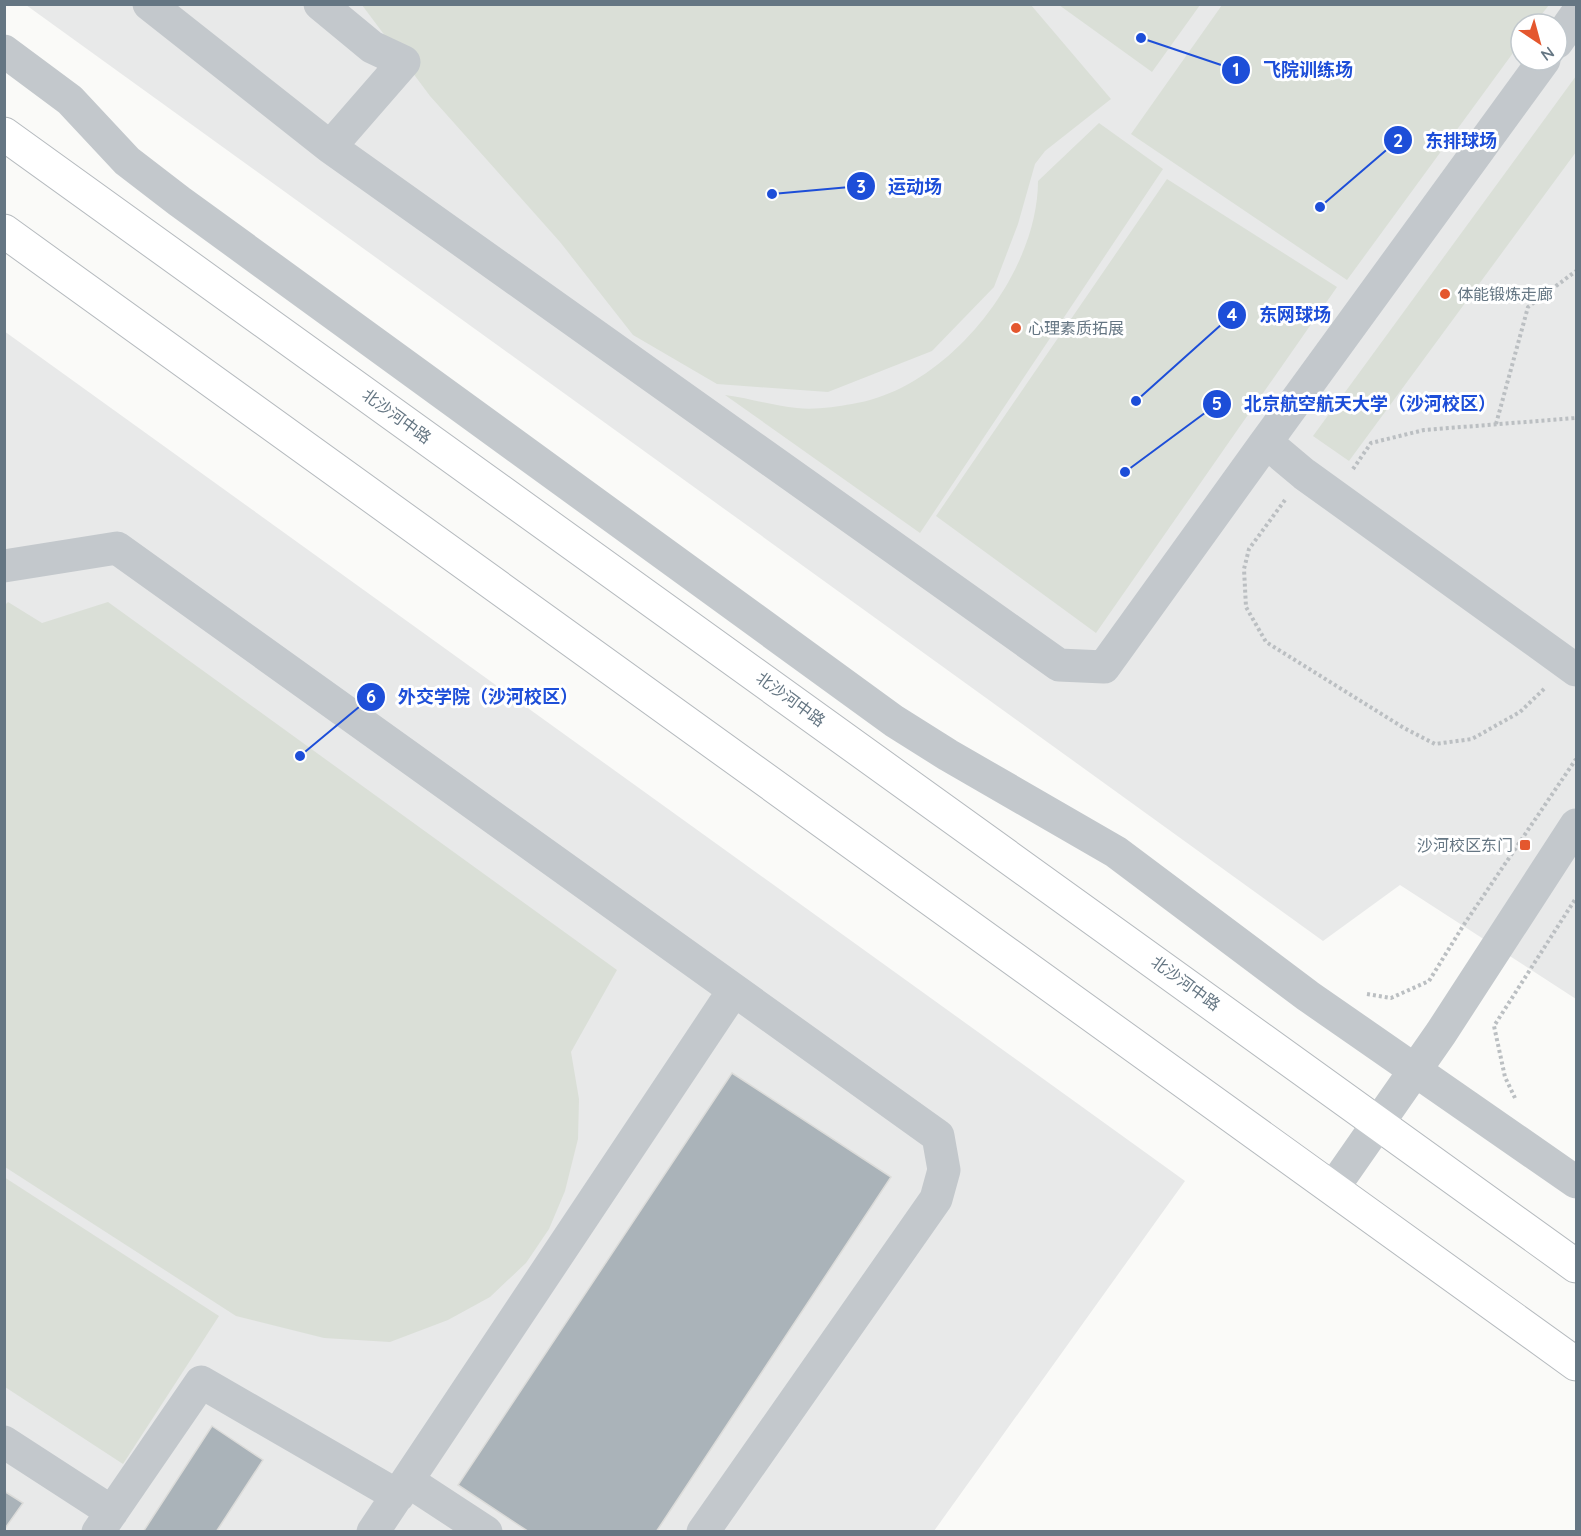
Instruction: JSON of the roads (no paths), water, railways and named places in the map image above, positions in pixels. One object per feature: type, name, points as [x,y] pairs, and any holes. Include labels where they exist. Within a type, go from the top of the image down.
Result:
[{"type":"main road","name":"北沙河中路","points":[[4,134],[1576,1266]]},
{"type":"main road","points":[[4,231],[1576,1364]]},
{"type":"street","points":[[149,4],[330,147],[1059,665],[1104,667],[1535,72]]},
{"type":"street","points":[[320,4],[372,47],[404,62],[330,147]]},
{"type":"street","points":[[4,51],[70,100],[128,161],[179,201],[894,721],[964,765],[1116,852],[1308,996],[1576,1182]]},
{"type":"street","points":[[1266,442],[1304,474],[1573,668]]},
{"type":"street","points":[[4,566],[117,548],[938,1136],[944,1170],[936,1199],[703,1532]]},
{"type":"street","points":[[1332,1188],[1415,1071],[1576,825]]},
{"type":"street","points":[[373,1532],[734,990]]},
{"type":"street","points":[[4,1442],[105,1522],[201,1382],[486,1532]]},
{"type":"place","name":"飞院训练场","points":[[1141,38]]},
{"type":"place","name":"运动场","points":[[772,194]]},
{"type":"place","name":"东排球场","points":[[1320,207]]},
{"type":"place","name":"体能锻炼走廊","points":[[1445,294]]},
{"type":"place","name":"心理素质拓展","points":[[1016,328]]},
{"type":"place","name":"东网球场","points":[[1136,401]]},
{"type":"place","name":"北京航空航天大学（沙河校区）","points":[[1125,472]]},
{"type":"place","name":"外交学院（沙河校区）","points":[[300,756]]},
{"type":"place","name":"沙河校区东门","points":[[1525,845]]}]
